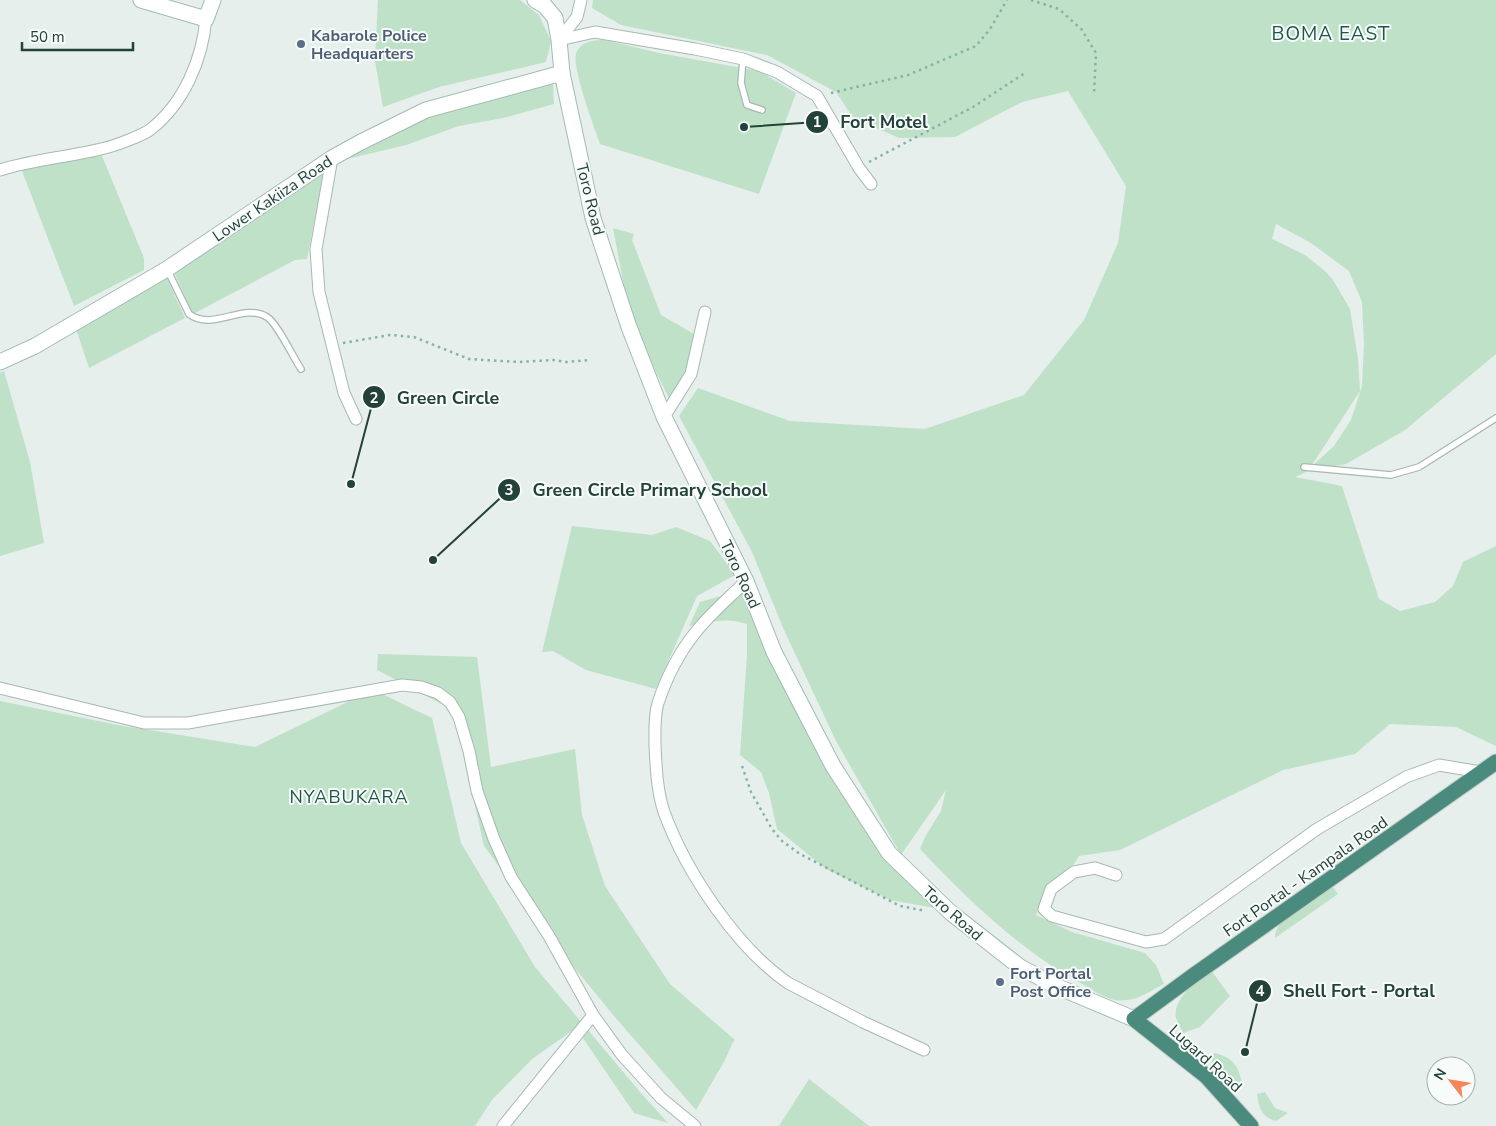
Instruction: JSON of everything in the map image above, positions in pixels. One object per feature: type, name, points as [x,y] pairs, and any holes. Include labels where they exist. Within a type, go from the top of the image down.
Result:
[{"type":"highway","name":"Fort Portal - Kampala Road","points":[[1134,1019],[1496,762]]},
{"type":"highway","name":"Lugard Road","points":[[1134,1019],[1206,1076],[1251,1126]]},
{"type":"main road","points":[[142,0],[206,19],[213,0]]},
{"type":"main road","name":"Toro Road","points":[[535,0],[545,6],[555,18],[560,40],[562,73],[593,218],[629,328],[664,417],[746,581],[774,652],[833,766],[889,852],[950,912],[1020,967],[1058,987],[1134,1019]]},
{"type":"main road","name":"Lower Kakiiza Road","points":[[0,362],[35,346],[167,269],[332,158],[426,110],[562,73]]},
{"type":"street","points":[[560,40],[577,17],[581,0]]},
{"type":"street","points":[[0,170],[53,157],[106,148],[150,130],[179,101],[204,38],[206,19]]},
{"type":"street","points":[[560,40],[595,32],[743,59],[777,72],[817,96],[859,168],[871,184]]},
{"type":"street","points":[[332,158],[316,249],[319,292],[344,393],[356,420]]},
{"type":"street","points":[[664,417],[691,374],[705,312]]},
{"type":"street","points":[[746,581],[695,633],[676,662],[657,706],[655,724],[656,764],[664,812],[692,872],[706,894],[726,921],[777,976],[863,1022],[924,1050]]},
{"type":"street","points":[[0,688],[144,723],[188,723],[402,685],[421,687],[438,693],[450,702],[459,717],[469,750],[477,792],[494,840],[511,877],[550,936],[593,1015],[622,1055],[661,1098],[695,1126]]},
{"type":"street","points":[[1116,875],[1095,868],[1074,872],[1052,889],[1044,909],[1052,916],[1146,942],[1164,939],[1317,829],[1406,777],[1439,766],[1482,772]]},
{"type":"street","points":[[503,1126],[593,1015]]},
{"type":"lane","points":[[743,59],[741,83],[747,105],[762,110]]},
{"type":"lane","points":[[167,269],[189,314],[194,318],[212,320],[247,313],[258,313],[268,317],[275,325],[301,369]]},
{"type":"lane","points":[[1304,467],[1391,475],[1419,467],[1496,418]]},
{"type":"path","points":[[817,96],[908,76],[976,46],[990,29],[1008,0]]},
{"type":"path","points":[[1030,0],[1059,9],[1082,30],[1096,53],[1094,93]]},
{"type":"path","points":[[859,168],[973,107],[1025,73]]},
{"type":"path","points":[[333,348],[347,342],[390,335],[414,336],[469,359],[518,362],[589,360]]},
{"type":"path","points":[[742,766],[751,792],[772,829],[782,841],[794,850],[900,906],[936,913],[950,912]]},
{"type":"green space","points":[[378,0],[520,0],[539,15],[551,41],[546,62],[439,87],[383,107],[375,61]]},
{"type":"green space","points":[[593,0],[1496,0],[1496,354],[1405,430],[1346,464],[1308,471],[1295,477],[1342,486],[1379,599],[1400,611],[1435,602],[1453,586],[1463,562],[1496,546],[1496,746],[1456,727],[1390,724],[1355,754],[1283,770],[1120,850],[1079,856],[1050,892],[1036,915],[1072,932],[1145,953],[1156,965],[1164,984],[1141,996],[1128,1000],[1115,1000],[1103,996],[1039,957],[1017,941],[977,906],[920,849],[941,811],[946,790],[901,855],[836,741],[784,630],[752,552],[679,416],[698,388],[790,421],[925,429],[1024,395],[1084,320],[1118,243],[1126,186],[1068,91],[1022,102],[955,137],[899,138],[853,118],[836,92],[767,55],[621,25],[592,8]],"holes":[[[1276,224],[1311,243],[1349,271],[1362,302],[1364,344],[1362,386],[1351,420],[1334,446],[1310,468],[1360,391],[1358,359],[1350,309],[1333,280],[1326,272],[1305,255],[1272,239]]]},
{"type":"green space","points":[[605,40],[659,53],[759,71],[796,93],[759,194],[600,144],[577,72],[576,54],[584,44]]},
{"type":"green space","points":[[549,82],[553,85],[554,104],[503,118],[459,126],[406,145],[347,159],[354,150],[420,120]]},
{"type":"green space","points":[[102,156],[144,258],[144,270],[74,306],[22,171],[51,161]]},
{"type":"green space","points":[[324,170],[307,259],[295,260],[193,314],[174,272]]},
{"type":"green space","points":[[613,228],[634,234],[632,240],[661,315],[701,338],[673,406],[631,323]]},
{"type":"green space","points":[[167,278],[185,318],[89,368],[76,329]]},
{"type":"green space","points":[[4,371],[30,462],[44,543],[0,556],[0,373]]},
{"type":"green space","points":[[572,526],[652,535],[676,527],[710,541],[735,575],[697,596],[656,689],[586,670],[553,651],[542,652]]},
{"type":"green space","points":[[749,588],[826,748],[890,851],[941,909],[890,900],[826,869],[777,829],[769,793],[761,772],[740,755],[747,655],[747,624],[725,621],[689,626],[700,602]]},
{"type":"green space","points":[[378,654],[477,657],[491,767],[575,749],[582,815],[605,886],[670,984],[735,1040],[696,1110],[614,1016],[560,950],[484,846],[464,756],[451,709],[377,670]]},
{"type":"green space","points":[[366,693],[382,694],[432,718],[461,843],[535,967],[668,1123],[634,1113],[576,1028],[532,1059],[492,1100],[475,1126],[0,1126],[0,701],[118,725],[255,747]]},
{"type":"green space","points":[[1331,885],[1338,894],[1275,938],[1277,929],[1288,914]]},
{"type":"green space","points":[[1210,969],[1230,996],[1200,1027],[1183,1033],[1176,1018],[1178,1004],[1187,990]]},
{"type":"green space","points":[[1214,1053],[1231,1060],[1237,1068],[1242,1086],[1233,1083],[1210,1059]]},
{"type":"green space","points":[[809,1079],[869,1126],[779,1126]]},
{"type":"green space","points":[[1265,1092],[1275,1108],[1288,1113],[1276,1121],[1267,1117],[1260,1108],[1257,1094]]},
{"type":"place","name":"Kabarole Police Headquarters","points":[[301,44]]},
{"type":"place","name":"Fort Motel","points":[[744,127]]},
{"type":"place","name":"Green Circle","points":[[351,484]]},
{"type":"place","name":"Green Circle Primary School","points":[[433,560]]},
{"type":"place","name":"Fort Portal Post Office","points":[[1000,982]]},
{"type":"place","name":"Shell Fort - Portal","points":[[1245,1052]]},
{"type":"district","name":"BOMA EAST","points":[[1331,33]]},
{"type":"district","name":"NYABUKARA","points":[[349,797]]}]
